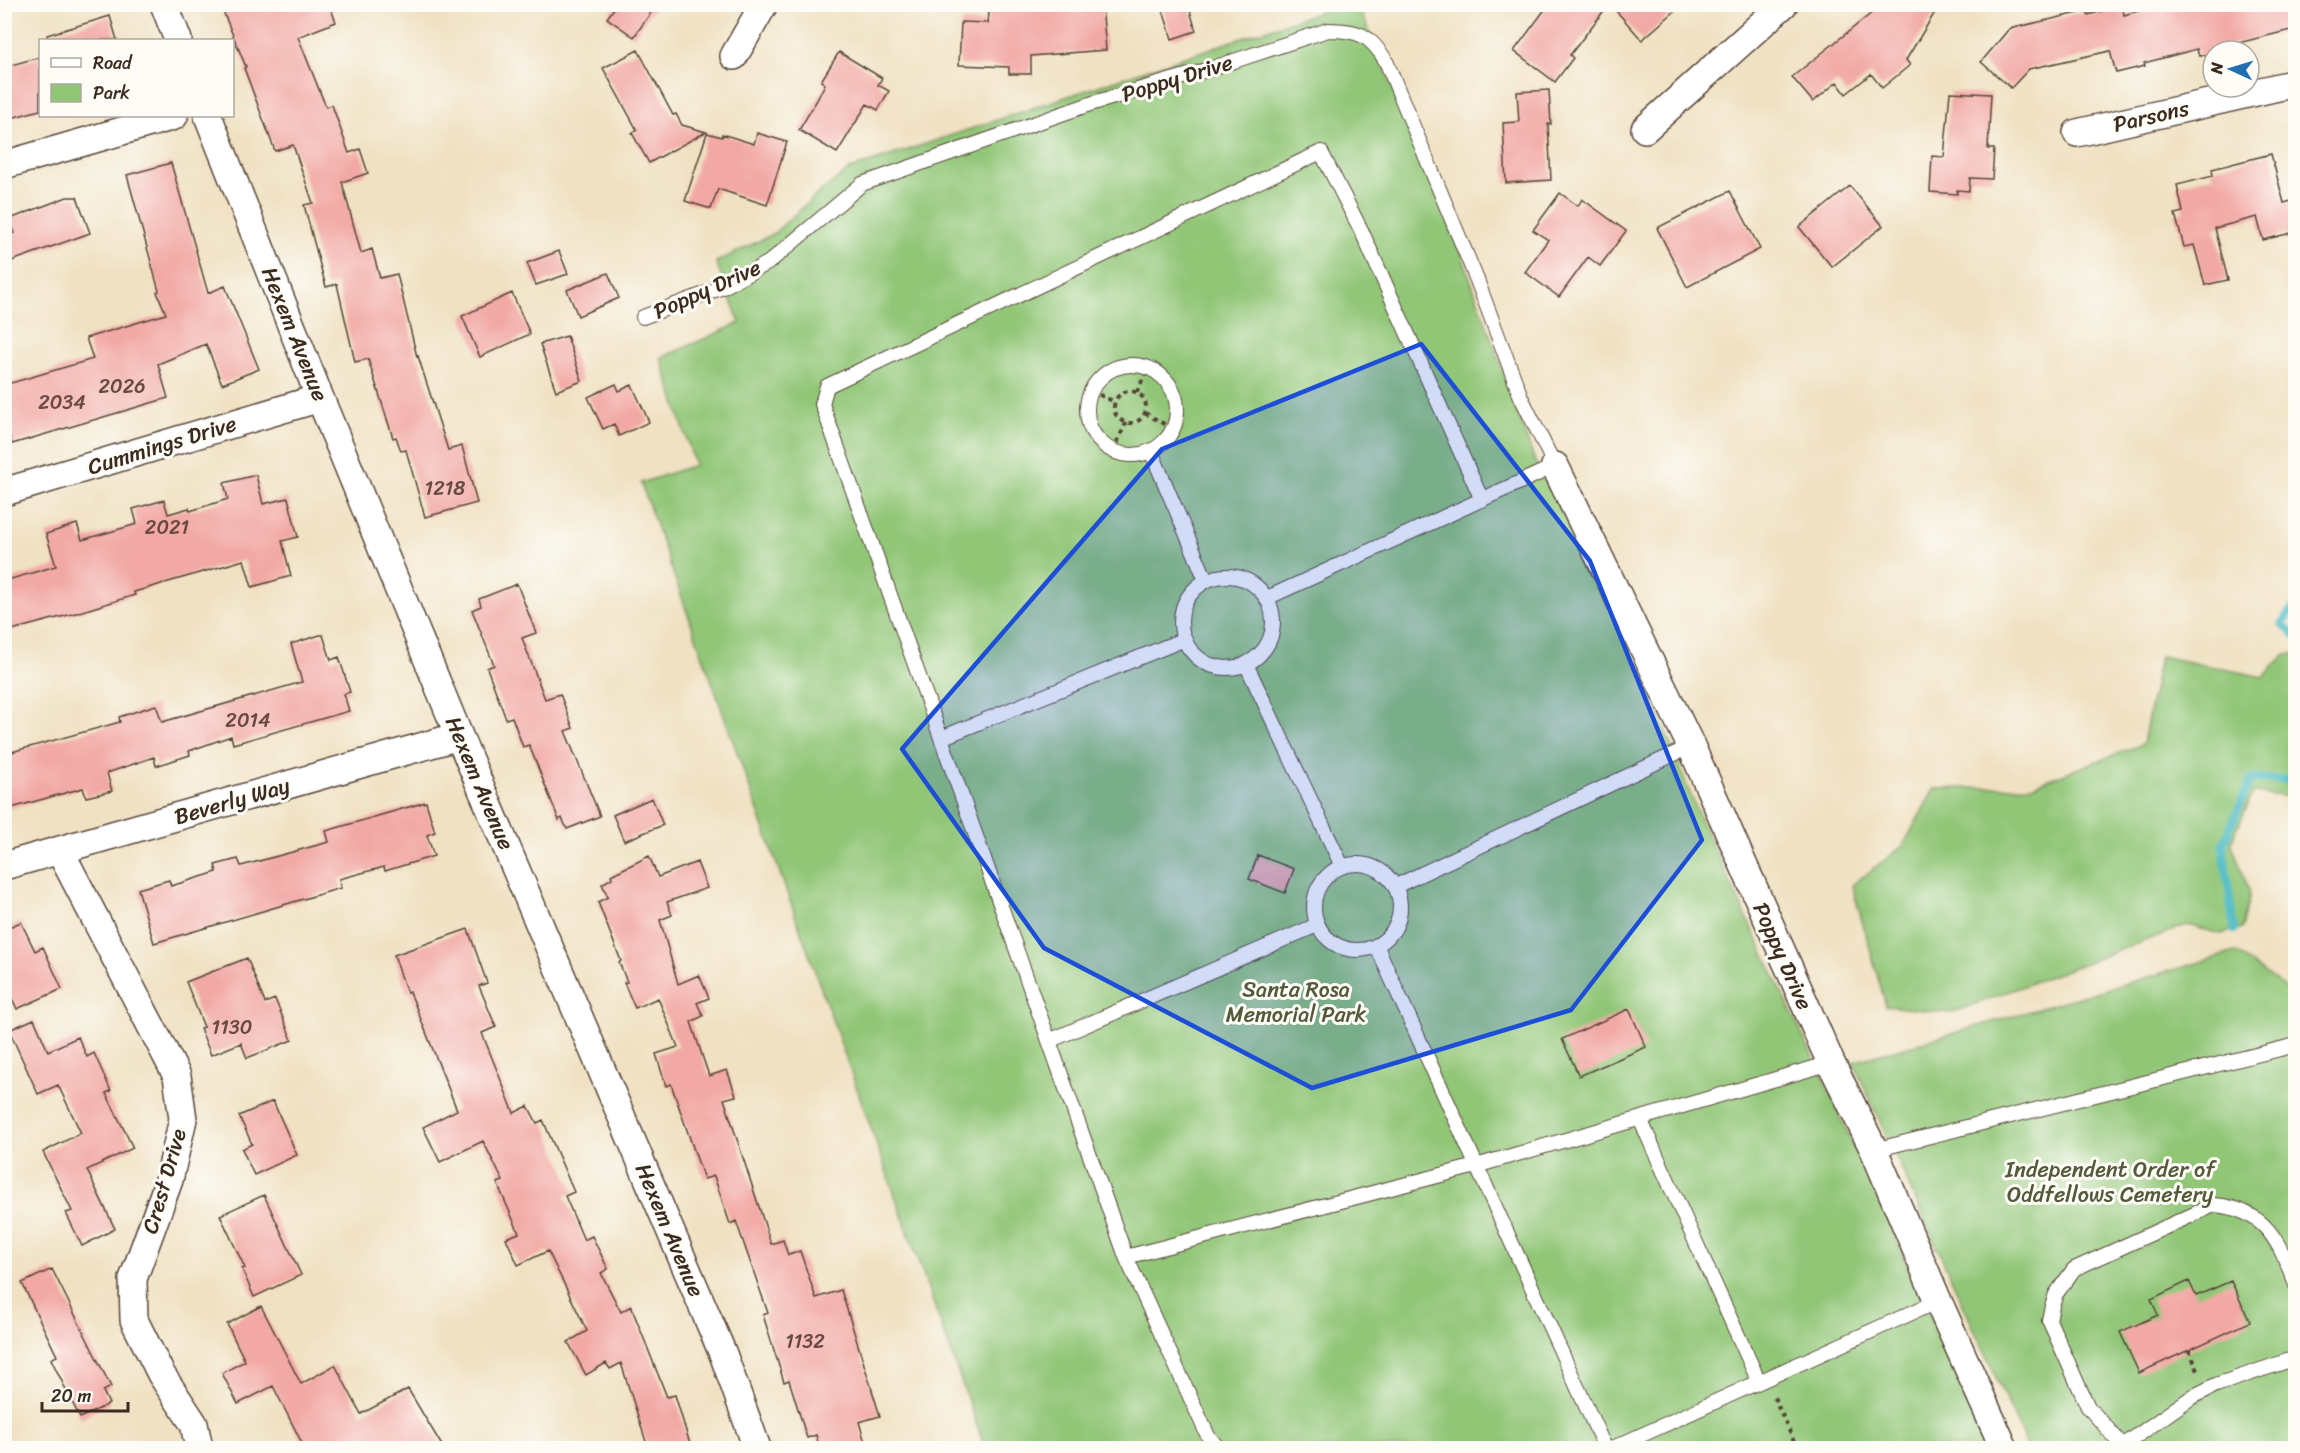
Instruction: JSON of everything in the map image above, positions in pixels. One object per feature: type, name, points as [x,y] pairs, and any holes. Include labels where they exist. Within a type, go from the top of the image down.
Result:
[{"type":"street","points":[[164,4],[178,39]]},
{"type":"street","points":[[734,56],[764,4]]},
{"type":"street","points":[[1645,129],[1784,4]]},
{"type":"street","name":"Parsons","points":[[2077,133],[2295,82]]},
{"type":"street","points":[[4,165],[171,117]]},
{"type":"street","name":"Hexem Avenue","points":[[208,117],[320,398],[459,736],[723,1354],[757,1449]]},
{"type":"street","name":"Cummings Drive","points":[[4,492],[320,398]]},
{"type":"street","name":"Poppy Drive","points":[[1555,466],[1691,746],[1831,1063],[1874,1150],[2004,1449]]},
{"type":"street","name":"Beverly Way","points":[[4,866],[459,736]]},
{"type":"street","name":"Crest Drive","points":[[60,850],[177,1076],[183,1119],[170,1180],[133,1279],[134,1320],[161,1374],[194,1424],[199,1449]]},
{"type":"lane","name":"Poppy Drive","points":[[643,317],[723,287],[768,263],[862,184],[1090,104],[1210,69],[1328,30],[1346,30],[1361,34],[1375,44],[1386,62],[1477,280],[1521,397],[1555,466]]},
{"type":"lane","points":[[1218,1449],[1208,1436],[1126,1257],[822,404],[827,387],[1321,152],[1362,232],[1482,500]]},
{"type":"lane","points":[[1128,365],[1148,368],[1158,372],[1169,384],[1175,398],[1177,414],[1173,429],[1164,442],[1151,451],[1136,455],[1121,454],[1106,448],[1095,436],[1089,422],[1087,406],[1091,391],[1100,378],[1113,369],[1128,365]]},
{"type":"lane","points":[[1151,451],[1206,580]]},
{"type":"lane","points":[[1267,598],[1555,466]]},
{"type":"lane","points":[[1218,576],[1237,576],[1255,584],[1267,598],[1273,617],[1271,636],[1262,653],[1246,664],[1227,668],[1208,664],[1192,653],[1185,639],[1181,616],[1187,598],[1206,580],[1218,576]]},
{"type":"lane","points":[[941,738],[1185,639]]},
{"type":"lane","points":[[1246,664],[1342,866]]},
{"type":"lane","points":[[1396,886],[1691,746]]},
{"type":"lane","points":[[1361,863],[1379,869],[1396,886],[1400,899],[1400,918],[1391,935],[1377,947],[1360,951],[1342,949],[1327,939],[1317,925],[1313,908],[1317,890],[1327,876],[1342,866],[1361,863]]},
{"type":"lane","points":[[1049,1041],[1317,925]]},
{"type":"lane","points":[[1377,947],[1605,1449]]},
{"type":"lane","points":[[1874,1150],[2295,1045]]},
{"type":"lane","points":[[1126,1257],[1476,1166],[1831,1063]]},
{"type":"lane","points":[[1640,1119],[1759,1382]]},
{"type":"lane","points":[[2295,1285],[2269,1229],[2255,1217],[2237,1209],[2214,1205],[2074,1269],[2056,1294],[2049,1320],[2088,1407],[2125,1447],[2192,1397],[2216,1386],[2295,1359]]},
{"type":"lane","points":[[1613,1449],[1938,1300]]},
{"type":"path","points":[[1137,392],[1148,368]]},
{"type":"path","points":[[1091,391],[1114,402]]},
{"type":"path","points":[[1137,392],[1145,401],[1145,413],[1137,422],[1126,423],[1116,414],[1114,402],[1121,393],[1137,392]]},
{"type":"path","points":[[1145,413],[1173,429]]},
{"type":"path","points":[[1113,451],[1126,423]]},
{"type":"path","points":[[1759,1382],[1762,1389],[1773,1395],[1797,1449]]},
{"type":"highlighted area","points":[[1421,344],[1590,561],[1702,840],[1571,1010],[1312,1088],[1044,948],[902,749],[1162,449]]},
{"type":"green space","name":"Santa Rosa Memorial Park","points":[[1340,5],[1358,5],[1458,244],[1534,459],[1559,501],[1650,693],[1702,823],[1828,1089],[1988,1448],[985,1448],[641,483],[695,465],[661,358],[740,323],[716,262],[773,234],[822,190],[851,169]]},
{"type":"green space","points":[[2295,653],[2295,797],[2253,793],[2231,842],[2250,893],[2242,928],[2221,934],[2187,925],[1951,1013],[1886,1006],[1852,885],[1903,846],[1934,789],[2031,786],[2143,744],[2160,656],[2263,677],[2284,656]]},
{"type":"green space","name":"Independent Order of Oddfellows Cemetery","points":[[2235,952],[2295,995],[2295,1448],[2028,1448],[1853,1062]]},
{"type":"building","points":[[220,4],[329,4],[336,22],[298,37],[326,107],[332,105],[349,153],[360,149],[368,173],[342,182],[361,253],[372,249],[380,278],[397,274],[417,357],[448,450],[462,446],[477,503],[425,517],[406,450],[401,451],[396,437],[393,438],[368,359],[355,362],[337,284],[326,287],[304,205],[313,203],[293,145],[275,151],[244,68],[246,67]]},
{"type":"building","points":[[617,4],[657,4],[634,37],[607,18]]},
{"type":"building","points":[[1004,4],[1102,4],[1106,50],[1031,56],[1031,74],[1009,74],[1009,67],[959,65],[961,22],[988,23],[989,11],[1004,11]]},
{"type":"building","points":[[1161,4],[1188,4],[1196,31],[1172,39]]},
{"type":"building","points":[[1549,4],[1609,4],[1570,55],[1573,58],[1555,82],[1514,51]]},
{"type":"building","points":[[1610,4],[1683,4],[1642,40]]},
{"type":"building","points":[[1883,4],[1940,4],[1906,60],[1910,65],[1882,88],[1871,74],[1846,94],[1837,82],[1813,102],[1792,77]]},
{"type":"building","points":[[2162,4],[2295,4],[2295,29],[2254,39],[2201,39],[2201,56],[2199,56],[2197,49],[2116,73],[2110,51],[2029,69],[2011,88],[1981,62],[2009,29],[2087,11],[2088,15],[2122,5],[2124,15]]},
{"type":"building","points":[[110,16],[117,39],[48,39],[47,35]]},
{"type":"building","points":[[638,50],[673,115],[676,114],[682,125],[706,132],[649,163],[632,133],[637,130],[603,68]]},
{"type":"building","points":[[839,52],[882,78],[878,85],[889,91],[878,110],[867,104],[837,153],[799,130],[825,84],[821,81]]},
{"type":"building","points":[[39,57],[39,110],[4,120],[4,67]]},
{"type":"building","points":[[1549,90],[1551,180],[1506,183],[1503,123],[1519,122],[1517,92]]},
{"type":"building","points":[[1950,92],[1991,94],[1988,149],[1994,149],[1992,179],[1970,178],[1969,191],[1957,190],[1957,194],[1930,192],[1932,156],[1944,157]]},
{"type":"building","points":[[707,133],[722,137],[722,134],[754,144],[757,133],[787,142],[767,205],[718,189],[711,209],[685,201]]},
{"type":"building","points":[[2271,154],[2284,203],[2295,200],[2295,232],[2263,240],[2257,217],[2215,228],[2228,280],[2205,285],[2194,245],[2184,247],[2175,214],[2183,212],[2177,185],[2213,176],[2212,169]]},
{"type":"building","points":[[171,163],[208,293],[225,286],[259,369],[222,384],[206,344],[158,364],[168,398],[12,444],[4,417],[4,385],[93,359],[86,338],[166,314],[157,292],[159,291],[127,175]]},
{"type":"building","points":[[1850,186],[1883,226],[1832,267],[1799,227]]},
{"type":"building","points":[[1730,191],[1760,249],[1687,287],[1657,228]]},
{"type":"building","points":[[1560,193],[1578,206],[1582,199],[1626,231],[1600,266],[1588,257],[1559,297],[1525,272],[1548,240],[1533,230]]},
{"type":"building","points":[[67,197],[77,197],[90,233],[9,262],[4,249],[4,236],[15,233],[10,219]]},
{"type":"building","points":[[559,251],[568,274],[536,285],[527,263]]},
{"type":"building","points":[[608,273],[619,298],[578,316],[567,290]]},
{"type":"building","points":[[512,293],[530,334],[480,357],[462,316]]},
{"type":"building","points":[[567,336],[582,381],[556,391],[540,344]]},
{"type":"building","points":[[616,384],[619,391],[632,385],[649,422],[619,436],[614,424],[603,429],[588,397]]},
{"type":"building","points":[[256,475],[263,504],[288,498],[298,537],[282,541],[291,576],[252,587],[244,560],[134,592],[135,595],[76,613],[4,632],[4,581],[56,566],[46,534],[77,524],[82,540],[137,524],[133,509],[164,500],[168,514],[189,508],[190,511],[228,499],[224,483]]},
{"type":"building","points":[[517,584],[536,633],[522,638],[545,699],[560,694],[573,728],[565,731],[600,816],[567,829],[562,818],[559,820],[529,745],[523,747],[512,717],[506,719],[487,668],[494,665],[472,610],[481,606],[479,599]]},
{"type":"building","points":[[323,635],[331,660],[339,657],[350,692],[344,694],[349,711],[233,744],[231,736],[189,751],[190,755],[156,766],[154,757],[107,773],[112,791],[86,797],[83,788],[4,810],[4,754],[120,722],[119,717],[156,705],[162,722],[302,682],[291,644]]},
{"type":"building","points":[[652,798],[663,825],[624,841],[613,815]]},
{"type":"building","points":[[426,802],[435,832],[427,835],[434,856],[385,871],[384,867],[339,879],[341,888],[154,943],[138,889],[169,880],[171,886],[217,872],[215,865],[238,859],[241,866],[329,842],[326,831]]},
{"type":"building","points":[[1258,855],[1294,869],[1285,893],[1249,879]]},
{"type":"building","points":[[649,856],[658,877],[697,862],[707,888],[667,902],[672,915],[660,920],[678,984],[699,975],[709,998],[697,1003],[703,1016],[691,1022],[709,1076],[727,1070],[736,1096],[724,1099],[771,1244],[783,1240],[788,1255],[800,1251],[816,1298],[841,1290],[880,1416],[859,1422],[867,1449],[820,1449],[816,1435],[807,1438],[789,1380],[784,1382],[763,1315],[768,1313],[736,1221],[730,1224],[714,1176],[704,1179],[671,1084],[666,1086],[656,1054],[678,1047],[658,998],[635,1008],[624,983],[627,982],[619,962],[621,961],[598,902],[608,897],[602,884],[612,878],[611,875]]},
{"type":"building","points":[[21,922],[35,951],[43,947],[62,989],[17,1009],[4,981],[4,929]]},
{"type":"building","points":[[468,929],[487,983],[479,986],[496,1027],[482,1033],[514,1113],[528,1106],[537,1123],[543,1120],[574,1192],[565,1196],[584,1240],[592,1236],[608,1269],[601,1273],[621,1312],[631,1306],[667,1397],[675,1395],[690,1444],[676,1449],[659,1449],[657,1443],[647,1445],[621,1363],[610,1369],[606,1363],[586,1375],[568,1342],[587,1331],[548,1251],[518,1265],[506,1238],[519,1233],[497,1183],[503,1181],[483,1141],[440,1162],[423,1127],[457,1110],[410,992],[407,993],[394,955]]},
{"type":"building","points":[[247,958],[265,1003],[275,999],[292,1040],[247,1058],[241,1043],[211,1055],[200,1028],[204,1027],[186,982]]},
{"type":"building","points":[[1629,1009],[1646,1047],[1579,1076],[1562,1039]]},
{"type":"building","points":[[34,1019],[48,1051],[78,1037],[87,1057],[94,1053],[111,1091],[106,1093],[133,1148],[87,1170],[115,1229],[82,1246],[66,1213],[72,1211],[43,1152],[81,1133],[58,1085],[38,1094],[9,1030]]},
{"type":"building","points":[[273,1101],[297,1155],[254,1175],[242,1149],[252,1144],[239,1116]]},
{"type":"building","points":[[264,1195],[301,1275],[254,1297],[242,1269],[245,1268],[220,1215]]},
{"type":"building","points":[[52,1269],[111,1387],[103,1391],[109,1404],[80,1418],[51,1359],[57,1356],[22,1283]]},
{"type":"building","points":[[2189,1281],[2196,1296],[2231,1281],[2250,1322],[2139,1373],[2120,1332],[2158,1315],[2151,1299]]},
{"type":"building","points":[[261,1306],[301,1384],[335,1365],[361,1414],[408,1389],[444,1449],[305,1449],[273,1386],[238,1404],[222,1373],[245,1361],[227,1324]]},
{"type":"waterway","points":[[2296,604],[2282,624],[2296,636]]},
{"type":"waterway","points":[[2234,930],[2223,845],[2251,779],[2296,780]]}]
